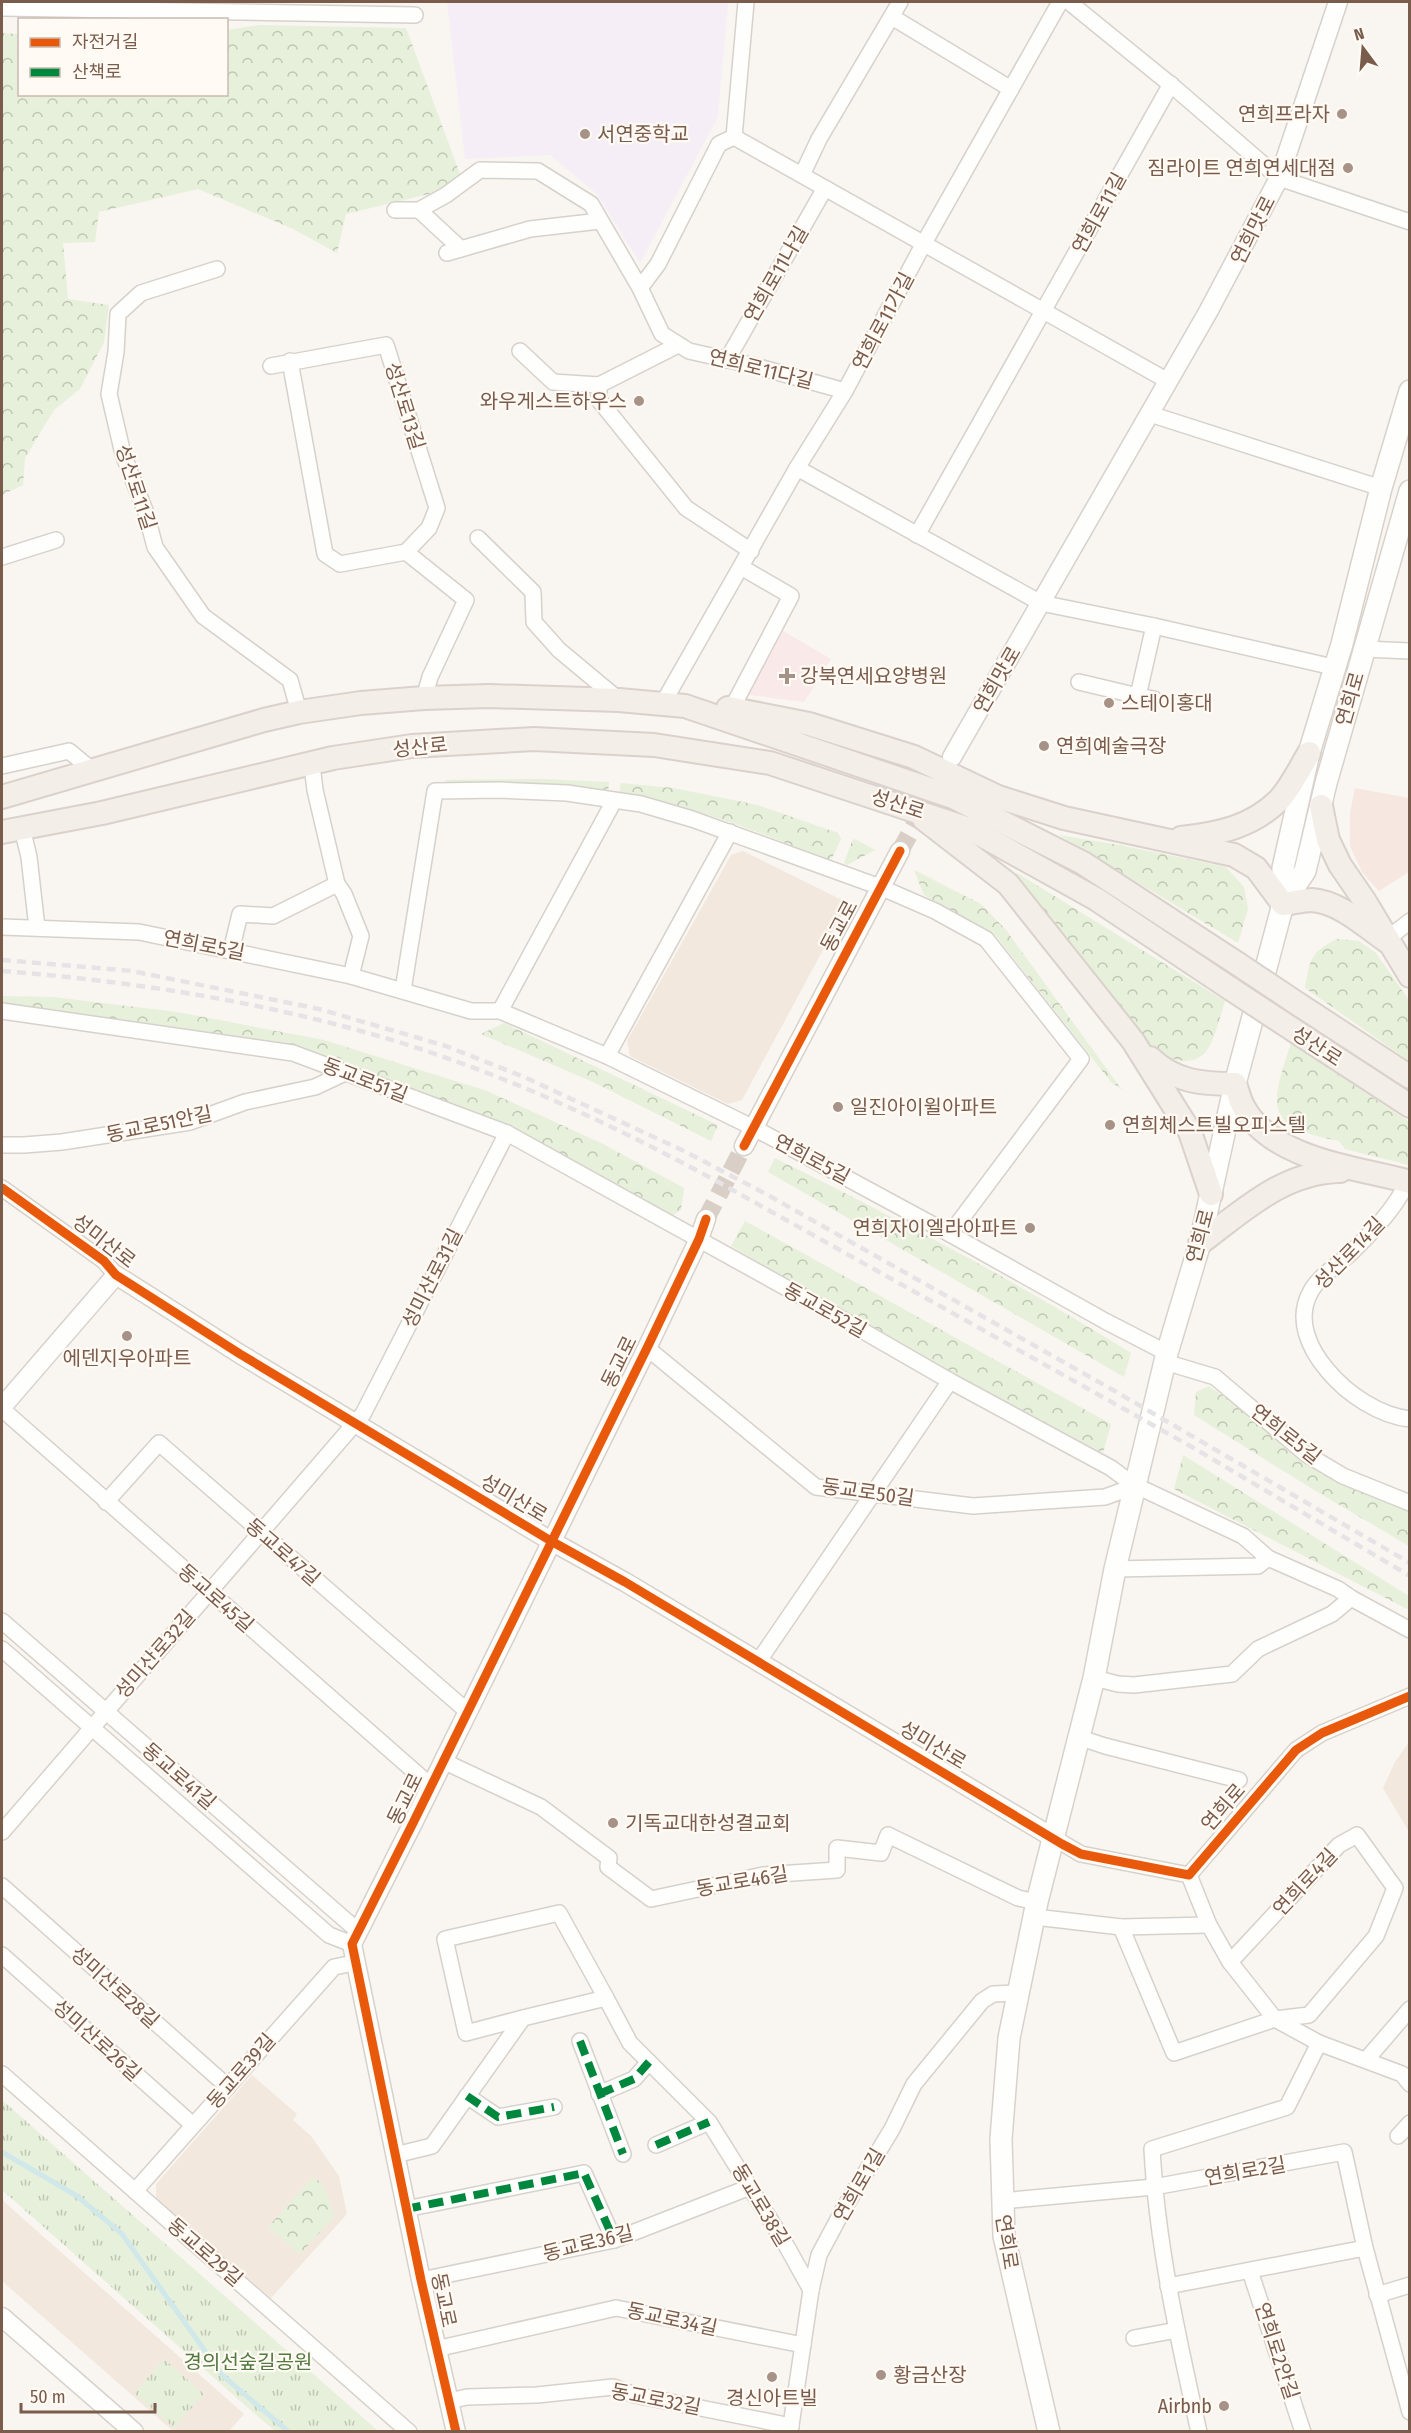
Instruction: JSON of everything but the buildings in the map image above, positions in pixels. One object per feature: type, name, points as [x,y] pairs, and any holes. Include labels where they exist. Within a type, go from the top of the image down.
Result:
[{"type":"main road","name":"연희로","points":[[1050,2432],[1004,2236],[1001,2201],[1003,2090],[1009,2038],[1052,1837],[1094,1678],[1115,1569],[1140,1488],[1166,1357],[1200,1243],[1235,1084],[1283,904],[1283,868],[1309,753],[1349,619],[1382,488],[1410,391]]},
{"type":"main road","name":"연희로","points":[[1283,904],[1305,871],[1364,649],[1410,491]]},
{"type":"main road","name":"성산로","points":[[2,796],[299,711],[424,698],[489,696],[619,700],[674,705],[953,797],[1083,863],[1410,1077]]},
{"type":"main road","points":[[674,705],[732,708],[809,724],[914,757],[998,797],[1064,818],[1234,855],[1256,868],[1283,904],[1313,900],[1329,905],[1343,911],[1388,942]]},
{"type":"main road","name":"성산로","points":[[12,830],[114,810],[312,765],[333,758],[412,746],[534,739],[654,745],[770,763],[909,807],[972,830],[1096,899],[1410,1106]]},
{"type":"main road","points":[[1161,840],[1193,837],[1251,823],[1280,799],[1309,753]]},
{"type":"main road","points":[[1321,806],[1328,840],[1344,872],[1364,900],[1410,976]]},
{"type":"main road","points":[[909,807],[1008,884],[1133,1041],[1190,1132],[1211,1194]]},
{"type":"main road","points":[[1133,1041],[1158,1066],[1184,1080],[1200,1084],[1235,1084],[1243,1107],[1259,1127],[1273,1140],[1288,1149],[1314,1158],[1409,1182]]},
{"type":"main road","points":[[1200,1243],[1255,1201],[1294,1179],[1313,1173],[1366,1170]]},
{"type":"street","points":[[734,137],[746,2]]},
{"type":"street","name":"연희로11가길","points":[[674,705],[741,567],[797,468],[845,392],[924,243],[1060,2]]},
{"type":"street","points":[[1069,2],[1171,84],[1279,178],[1410,222]]},
{"type":"street","name":"연희맛로","points":[[952,757],[1231,271],[1279,178],[1338,2]]},
{"type":"street","points":[[2,8],[68,5],[371,8],[415,15]]},
{"type":"street","points":[[801,175],[894,7],[1011,88]]},
{"type":"street","name":"연희로11길","points":[[1045,310],[1171,84]]},
{"type":"street","points":[[734,137],[1168,381]]},
{"type":"street","points":[[640,288],[658,264],[719,144],[734,137]]},
{"type":"street","name":"연희로11다길","points":[[395,210],[419,210],[446,195],[480,170],[538,171],[591,204],[640,288],[662,334],[689,351],[845,392]]},
{"type":"street","name":"연희로11나길","points":[[727,360],[825,188]]},
{"type":"street","points":[[419,210],[454,251],[530,229],[600,221]]},
{"type":"street","name":"성산로11길","points":[[217,269],[141,293],[117,314],[116,352],[109,394],[123,454],[146,513],[155,547],[203,616],[290,680],[299,711]]},
{"type":"street","points":[[917,535],[1045,310]]},
{"type":"street","name":"성산로13길","points":[[271,366],[386,345],[437,508],[429,528],[406,552]]},
{"type":"street","points":[[520,351],[553,382],[599,385],[678,345]]},
{"type":"street","points":[[290,361],[325,554],[340,564],[406,552],[466,600],[430,677],[424,698]]},
{"type":"street","points":[[599,385],[598,400],[686,508],[751,551]]},
{"type":"street","points":[[1150,414],[1382,488]]},
{"type":"street","points":[[797,468],[1041,603]]},
{"type":"street","points":[[478,538],[533,592],[534,622],[559,650],[619,700]]},
{"type":"street","points":[[2,557],[56,540]]},
{"type":"street","points":[[732,708],[791,596],[741,567]]},
{"type":"street","name":"연희로","points":[[1041,603],[1334,667]]},
{"type":"street","points":[[1138,696],[1154,626]]},
{"type":"street","points":[[1364,649],[1410,651]]},
{"type":"street","points":[[1079,682],[1154,699]]},
{"type":"street","points":[[2,766],[69,751],[93,771]]},
{"type":"street","points":[[312,765],[315,790],[337,884],[344,894],[361,936],[351,976]]},
{"type":"street","points":[[403,990],[435,790],[567,793],[641,804],[730,832],[880,887]]},
{"type":"street","points":[[500,1011],[614,801]]},
{"type":"street","name":"성산로","points":[[12,830],[29,857],[37,928]]},
{"type":"street","points":[[608,1056],[730,832]]},
{"type":"street","name":"동교로","points":[[744,1146],[900,851]]},
{"type":"street","points":[[231,951],[240,914],[273,916],[337,884]]},
{"type":"street","name":"동교로","points":[[880,887],[935,911],[986,939],[1081,1059],[950,1234]]},
{"type":"street","points":[[1388,942],[1410,921]]},
{"type":"street","name":"연희로5길","points":[[2,927],[139,932],[351,976],[471,1011],[500,1011],[608,1056],[754,1128],[950,1234],[1166,1357],[1215,1377],[1306,1454],[1343,1476],[1410,1503]]},
{"type":"street","name":"동교로51길","points":[[2,1011],[293,1053],[507,1133],[699,1239]]},
{"type":"street","name":"동교로51안길","points":[[2,1145],[62,1142],[190,1122],[245,1102],[315,1087],[347,1072]]},
{"type":"street","name":"성미산로31길","points":[[356,1423],[507,1133]]},
{"type":"street","name":"성산로14길","points":[[1409,1182],[1388,1214],[1311,1290],[1304,1317],[1306,1335],[1324,1367],[1342,1387],[1384,1412],[1410,1419]]},
{"type":"street","name":"성미산로","points":[[2,1188],[104,1261],[116,1275],[240,1354],[1052,1837]]},
{"type":"street","name":"동교로","points":[[456,2432],[436,2349],[354,1963],[355,1938],[647,1348],[699,1239],[706,1219]]},
{"type":"street","name":"동교로52길","points":[[699,1239],[950,1381],[1110,1468],[1140,1488]]},
{"type":"street","name":"성미산로","points":[[2,1408],[116,1275]]},
{"type":"street","name":"동교로50길","points":[[647,1348],[816,1487],[973,1506],[1105,1497],[1140,1488]]},
{"type":"street","points":[[758,1662],[950,1381]]},
{"type":"street","name":"동교로45길","points":[[2,1408],[431,1786]]},
{"type":"street","name":"성미산로32길","points":[[2,1832],[356,1423]]},
{"type":"street","name":"동교로47길","points":[[106,1502],[159,1443],[468,1712]]},
{"type":"street","points":[[1140,1488],[1243,1536],[1269,1558],[1338,1588],[1351,1598],[1410,1630]]},
{"type":"street","points":[[1115,1569],[1258,1566],[1269,1558]]},
{"type":"street","points":[[1094,1678],[1134,1685],[1232,1674],[1258,1649],[1332,1614],[1351,1598]]},
{"type":"street","name":"동교로41길","points":[[2,1621],[106,1711],[355,1938]]},
{"type":"street","name":"동교로41길","points":[[2,1649],[329,1935],[355,1938]]},
{"type":"street","name":"연희로","points":[[1189,1875],[1296,1750],[1331,1729],[1410,1696]]},
{"type":"street","name":"연희로","points":[[1078,1737],[1239,1780]]},
{"type":"street","name":"동교로46길","points":[[443,1761],[541,1807],[609,1858],[608,1867],[651,1899],[763,1875],[837,1870],[837,1848],[881,1853],[888,1835],[1036,1909]]},
{"type":"street","name":"연희로4길","points":[[1121,1927],[1174,2052],[1275,2019],[1310,2015],[1376,1936],[1395,1888],[1357,1835],[1339,1845],[1230,1962]]},
{"type":"street","points":[[1052,1837],[1081,1854],[1189,1875],[1209,1925],[1230,1962],[1275,2019],[1319,2043],[1402,2074],[1410,2084]]},
{"type":"street","name":"성미산로28길","points":[[2,1886],[228,2087]]},
{"type":"street","points":[[1036,1909],[1121,1927],[1209,1925]]},
{"type":"street","name":"동교로38길","points":[[523,2018],[466,2033],[445,1939],[559,1913],[630,2043],[709,2122],[811,2290]]},
{"type":"street","name":"성미산로26길","points":[[2,1955],[193,2126]]},
{"type":"street","name":"동교로39길","points":[[135,2191],[334,1967],[354,1963]]},
{"type":"street","name":"연희로1길","points":[[790,2428],[811,2290],[819,2255],[892,2129],[914,2084],[982,2001],[993,1995],[1018,1993]]},
{"type":"street","points":[[395,2154],[432,2146],[523,2018],[606,1998]]},
{"type":"street","points":[[1366,2060],[1410,2009]]},
{"type":"street","points":[[580,2041],[623,2154]]},
{"type":"street","points":[[1199,2432],[1168,2286],[1154,2187],[1152,2149],[1287,2107],[1319,2043]]},
{"type":"street","points":[[599,2094],[634,2079],[649,2062]]},
{"type":"street","name":"동교로29길","points":[[2,2074],[409,2432]]},
{"type":"street","points":[[467,2096],[498,2117],[554,2107]]},
{"type":"street","points":[[656,2145],[709,2122]]},
{"type":"street","points":[[1398,2136],[1410,2123]]},
{"type":"street","name":"연희로2길","points":[[1001,2201],[1154,2187],[1344,2152],[1365,2248],[1410,2412]]},
{"type":"street","points":[[406,2209],[584,2174],[614,2240]]},
{"type":"street","name":"동교로36길","points":[[421,2280],[614,2240],[750,2187]]},
{"type":"street","points":[[1168,2286],[1365,2248]]},
{"type":"street","name":"연희로2안길","points":[[1250,2271],[1303,2432]]},
{"type":"street","points":[[1377,2295],[1410,2285]]},
{"type":"street","name":"동교로34길","points":[[436,2349],[616,2308],[802,2345]]},
{"type":"street","points":[[2,2317],[123,2428]]},
{"type":"street","points":[[1134,2338],[1177,2330]]},
{"type":"street","name":"동교로32길","points":[[449,2401],[467,2397],[537,2395],[613,2387],[635,2395],[790,2428]]},
{"type":"shaded area","name":"서연중학교","points":[[447,2],[728,2],[718,117],[640,263],[597,194],[550,155],[465,159]]},
{"type":"shaded area","name":"강북연세요양병원","points":[[783,631],[831,659],[804,702],[742,694]]},
{"type":"shaded area","points":[[1355,788],[1409,798],[1409,872],[1379,891],[1362,872],[1350,846],[1350,813]]},
{"type":"shaded area","points":[[743,851],[842,900],[844,911],[742,1100],[728,1104],[630,1056],[627,1041],[731,855]]},
{"type":"shaded area","points":[[1409,1742],[1409,1832],[1383,1788],[1395,1762]]},
{"type":"shaded area","points":[[252,2075],[297,2114],[293,2120],[311,2136],[339,2176],[347,2214],[271,2298],[156,2198],[156,2184]]},
{"type":"shaded area","points":[[2,2200],[244,2414],[229,2431],[173,2431],[2,2281]]},
{"type":"green space","points":[[260,25],[406,28],[460,174],[437,192],[346,214],[337,253],[293,229],[198,189],[99,212],[95,242],[63,243],[68,299],[109,305],[104,342],[80,389],[54,410],[25,458],[23,485],[2,495],[2,33],[18,34],[18,96],[228,96],[228,30]]},
{"type":"green space","points":[[540,779],[609,782],[608,794],[445,787],[445,780]]},
{"type":"green space","points":[[621,783],[673,788],[758,805],[838,833],[841,839],[832,858],[826,860],[725,820],[673,806],[619,796]]},
{"type":"green space","points":[[1059,835],[1226,867],[1244,887],[1248,909],[1238,943]]},
{"type":"green space","points":[[855,839],[875,850],[847,865],[844,863],[852,841]]},
{"type":"green space","points":[[914,870],[981,904],[1006,930],[1122,1090],[1111,1082],[995,935],[924,895]]},
{"type":"green space","points":[[1017,873],[1225,1001],[1211,1044],[1205,1053],[1197,1059],[1186,1061],[1172,1059],[1154,1052],[1015,876]]},
{"type":"green space","points":[[1337,939],[1359,941],[1376,953],[1409,1000],[1409,1061],[1305,988],[1308,970],[1316,953]]},
{"type":"green space","points":[[2,996],[53,997],[177,1012],[324,1040],[487,1091],[603,1144],[684,1188],[681,1210],[666,1220],[415,1096],[237,1039],[2,1005]]},
{"type":"green space","points":[[504,1023],[718,1125],[711,1141],[593,1082],[481,1034]]},
{"type":"green space","points":[[1291,1043],[1409,1122],[1409,1165],[1345,1149],[1339,1141],[1314,1135],[1285,1121],[1279,1111],[1277,1099]]},
{"type":"green space","points":[[775,1158],[955,1251],[1131,1353],[1124,1377],[768,1172]]},
{"type":"green space","points":[[745,1221],[1111,1424],[1103,1453],[909,1352],[731,1246]]},
{"type":"green space","points":[[1209,1386],[1355,1488],[1409,1511],[1409,1546],[1194,1415],[1196,1392]]},
{"type":"green space","points":[[1183,1455],[1409,1596],[1409,1610],[1174,1489]]},
{"type":"green space","name":"경의선숲길공원","points":[[2,2100],[378,2431],[275,2431],[247,2407],[2,2190]]},
{"type":"green space","points":[[313,2177],[322,2183],[335,2216],[300,2254],[268,2227]]},
{"type":"green space","points":[[164,2359],[204,2394],[174,2428],[134,2393]]},
{"type":"waterway","points":[[2,2152],[77,2196],[122,2234],[222,2375],[289,2432]]},
{"type":"tunnel","points":[[900,851],[940,779]]},
{"type":"tunnel","points":[[706,1219],[744,1146]]},
{"type":"railway","points":[[2,960],[132,971],[319,1009],[446,1046],[524,1077],[684,1151],[766,1194],[1113,1390],[1410,1563]]},
{"type":"railway","points":[[2,971],[88,979],[175,991],[303,1016],[396,1041],[542,1096],[637,1140],[729,1188],[1192,1447],[1410,1576]]},
{"type":"marked path","points":[[580,2041],[623,2154]]},
{"type":"marked path","points":[[599,2094],[634,2079],[649,2062]]},
{"type":"marked path","points":[[467,2096],[498,2117],[554,2107]]},
{"type":"marked path","points":[[656,2145],[709,2122]]},
{"type":"marked path","points":[[406,2209],[584,2173],[614,2240]]},
{"type":"cycle path","points":[[744,1146],[900,851]]},
{"type":"cycle path","points":[[2,1188],[104,1261],[116,1275],[240,1354],[551,1541],[625,1582],[1081,1854],[1189,1875],[1296,1750],[1322,1733],[1410,1696]]},
{"type":"cycle path","points":[[456,2432],[421,2280],[352,1944],[647,1348],[699,1239],[706,1219]]},
{"type":"place","name":"연희프라자","points":[[1342,114]]},
{"type":"place","name":"서연중학교","points":[[585,134]]},
{"type":"place","name":"짐라이트 연희연세대점","points":[[1348,168]]},
{"type":"place","name":"와우게스트하우스","points":[[639,401]]},
{"type":"place","name":"강북연세요양병원","points":[[787,676]]},
{"type":"place","name":"스테이홍대","points":[[1109,703]]},
{"type":"place","name":"연희예술극장","points":[[1044,746]]},
{"type":"place","name":"일진아이윌아파트","points":[[838,1107]]},
{"type":"place","name":"연희체스트빌오피스텔","points":[[1110,1125]]},
{"type":"place","name":"연희자이엘라아파트","points":[[1030,1228]]},
{"type":"place","name":"에덴지우아파트","points":[[127,1336]]},
{"type":"place","name":"기독교대한성결교회","points":[[613,1823]]},
{"type":"place","name":"황금산장","points":[[881,2375]]},
{"type":"place","name":"경신아트빌","points":[[772,2377]]},
{"type":"place","name":"Airbnb","points":[[1224,2406]]}]
